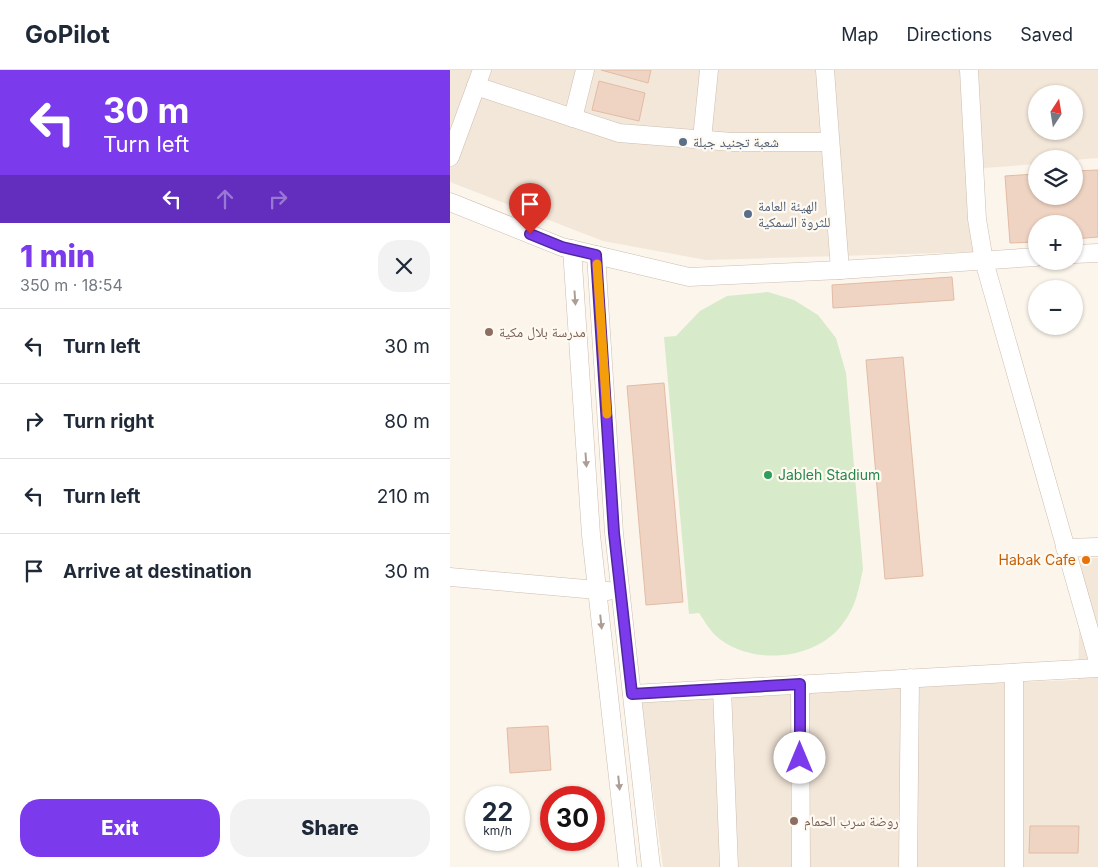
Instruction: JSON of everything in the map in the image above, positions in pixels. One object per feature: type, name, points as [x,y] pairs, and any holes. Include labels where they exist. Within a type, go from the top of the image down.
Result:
[{"type":"street","points":[[573,118],[585,70]]},
{"type":"street","points":[[702,139],[709,70]]},
{"type":"street","points":[[825,70],[840,270]]},
{"type":"street","points":[[969,70],[977,219],[984,261],[1098,661]]},
{"type":"street","points":[[450,157],[479,78],[573,118],[619,133],[702,139],[830,142]]},
{"type":"street","points":[[450,202],[572,249],[690,277],[840,270],[1028,258]]},
{"type":"street","points":[[572,249],[591,535],[628,867]]},
{"type":"street","points":[[1083,254],[1098,253]]},
{"type":"street","points":[[596,255],[614,533],[651,867]]},
{"type":"street","points":[[1065,548],[1098,546]]},
{"type":"street","points":[[450,577],[621,593]]},
{"type":"street","points":[[632,694],[1098,668]]},
{"type":"street","points":[[1014,673],[1014,867]]},
{"type":"street","points":[[908,867],[910,678]]},
{"type":"street","points":[[800,684],[801,867]]},
{"type":"street","points":[[722,689],[729,867]]},
{"type":"shaded area","points":[[450,70],[1098,70],[1098,158],[1083,159],[1083,150],[1028,150],[1028,165],[984,168],[974,252],[706,260],[603,241],[450,182]]},
{"type":"shaded area","points":[[1081,558],[1098,558],[1098,867],[663,867],[640,695],[1078,680]]},
{"type":"green space","points":[[768,292],[794,300],[818,315],[836,338],[846,373],[863,569],[851,610],[844,622],[832,635],[818,645],[801,652],[782,655],[746,652],[729,645],[715,635],[699,613],[689,614],[664,337],[676,336],[700,311],[727,296]]},
{"type":"building","points":[[601,70],[651,70],[648,83]]},
{"type":"building","points":[[599,81],[645,93],[639,121],[592,110]]},
{"type":"building","points":[[1098,170],[1098,237],[1083,238],[1083,215],[1028,215],[1028,242],[1010,243],[1005,176],[1028,175],[1028,205],[1083,205],[1083,171]]},
{"type":"building","points":[[952,277],[954,300],[833,308],[832,285]]},
{"type":"building","points":[[903,357],[923,576],[885,579],[866,360]]},
{"type":"building","points":[[664,383],[683,602],[646,605],[627,386]]},
{"type":"building","points":[[548,726],[551,770],[510,773],[507,728]]},
{"type":"building","points":[[1030,826],[1079,826],[1078,853],[1029,853]]},
{"type":"slow traffic","points":[[597,264],[607,414]]},
{"type":"place","name":"شعبة تجنيد جبلة","points":[[683,142]]},
{"type":"place","name":"الهيئة العامة للثروة السمكية","points":[[748,214]]},
{"type":"place","name":"مدرسة بلال مكية","points":[[489,332]]},
{"type":"place","name":"Jableh Stadium","points":[[768,475]]},
{"type":"place","name":"Habak Cafe","points":[[1086,560]]},
{"type":"place","name":"روضة سرب الحمام","points":[[794,821]]},
{"type":"route","points":[[530,234],[562,247],[596,255],[614,533],[632,694],[800,684],[800,758]]}]
